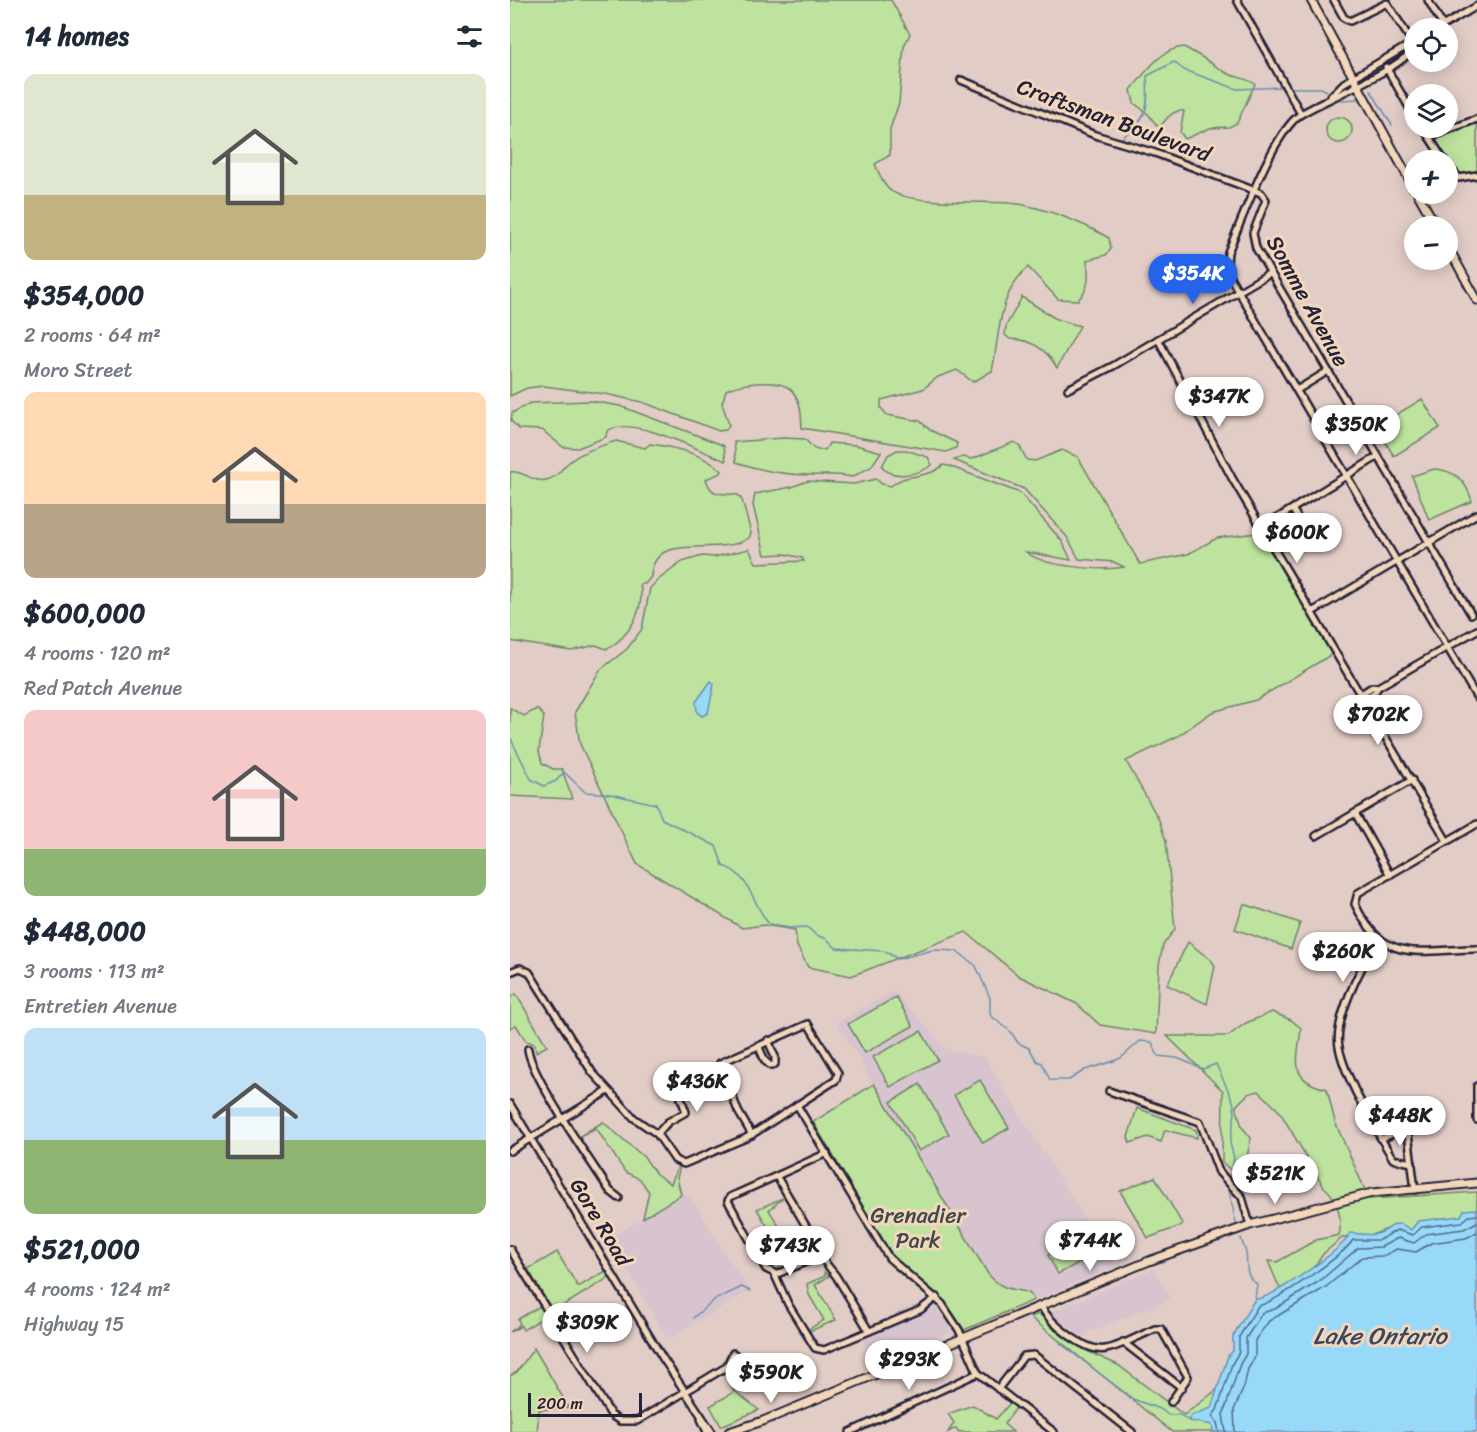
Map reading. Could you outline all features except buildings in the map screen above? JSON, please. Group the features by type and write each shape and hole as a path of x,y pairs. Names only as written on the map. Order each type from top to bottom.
{"main road":[{"path":"1311,0 1404,170"},
{"path":"1458,265 1477,300"},
{"path":"729,1432 738,1431 1167,1254 1250,1225 1372,1193 1477,1183"}],"street":[{"path":"1237,0 1300,114"},
{"path":"1334,0 1344,18 1350,21 1387,3 1404,30"},
{"path":"1428,0 1437,18"},
{"path":"1456,18 1477,6"},
{"path":"1329,98 1353,78 1404,48"},
{"path":"1404,60 1300,114 1282,134 1227,257 1228,272 1477,698"},
{"path":"1382,61 1404,99"},
{"name":"Craftsman Boulevard","path":"962,80 1095,135 1155,153 1256,190"},
{"path":"1458,126 1477,119"},
{"path":"1458,176 1460,178 1477,175"},
{"name":"Somme Avenue","path":"1256,190 1266,200 1254,226 1253,243 1471,614"},
{"path":"1068,389 1270,273"},
{"path":"1158,339 1261,528 1448,841"},
{"path":"1297,390 1328,371"},
{"path":"1261,528 1377,457"},
{"path":"1293,510 1309,539"},
{"path":"1312,612 1477,514"},
{"path":"1362,696 1376,692 1378,687 1477,630"},
{"path":"1316,836 1412,780"},
{"path":"1355,813 1390,875"},
{"path":"1477,824 1355,898 1358,910 1376,935 1385,943 1410,952 1436,953 1477,949"},
{"path":"1376,935 1376,945 1343,1013 1338,1035 1345,1070 1393,1159 1412,1163"},
{"path":"1376,945 1385,943"},
{"path":"510,972 520,968 529,972 586,1065 634,1118 657,1134 675,1160 684,1164 752,1135 836,1080 838,1073 808,1024 720,1063 738,1111 752,1135"},
{"path":"758,1045 768,1064 775,1064 775,1057 768,1040"},
{"path":"528,1049 530,1062 564,1119 610,1191 619,1197"},
{"path":"657,1134 668,1122 686,1112 678,1090 672,1086"},
{"path":"1477,1086 1477,1120"},
{"path":"510,1151 608,1091"},
{"path":"1109,1091 1200,1122 1207,1134 1220,1172 1242,1197 1250,1225"},
{"name":"Gore Road","path":"510,1104 684,1393 712,1432"},
{"path":"797,1105 890,1258 902,1272 937,1298 951,1316 978,1372 1054,1432"},
{"path":"1382,1139 1400,1130 1408,1133 1415,1190"},
{"path":"827,1153 730,1197 728,1201 766,1269 775,1275 788,1304 817,1350 920,1310 937,1298"},
{"path":"777,1177 816,1243 820,1256 836,1276 869,1331"},
{"path":"510,1249 611,1415 620,1421 637,1421 684,1393 726,1367 733,1353 764,1377"},
{"path":"775,1275 820,1256"},
{"path":"1041,1306 1050,1320 1081,1343 1107,1349 1155,1329 1163,1331 1188,1377 1171,1402"},
{"path":"1123,1342 1182,1388"},
{"path":"998,1389 1024,1356 1034,1355 1132,1432"},
{"path":"850,1432 978,1372"},
{"name":"Gore Road","path":"701,1419 707,1432"}],"shaded area":[{"path":"894,991 946,1049 984,1057 1115,1267 1034,1300 1024,1292 1013,1292 996,1283 988,1274 837,1023"},
{"path":"681,1195 690,1197 749,1291 668,1339 608,1239"},
{"path":"1154,1269 1170,1299 1081,1336 1050,1313"},
{"path":"937,1303 954,1331 875,1365 861,1337"}],"green space":[{"path":"510,0 891,0 910,34 904,46 899,103 890,129 890,155 875,164 888,189 915,198 949,202 1010,203 1049,211 1109,238 1111,249 1106,255 1087,260 1088,282 1078,300 1058,299 1028,267 1010,290 1005,303 992,371 973,382 957,370 938,377 923,389 881,400 881,408 887,415 920,421 930,430 957,443 956,448 946,452 802,428 796,396 788,387 780,384 741,385 726,390 722,403 729,425 726,430 719,431 642,402 605,394 544,386 527,388 510,396"},
{"path":"1184,47 1229,74 1255,84 1237,123 1229,127 1210,128 1185,139 1180,132 1184,111 1173,113 1159,128 1148,114 1134,103 1131,90 1148,69 1168,52"},
{"path":"1339,117 1348,121 1352,130 1348,139 1339,143 1330,139 1326,130 1330,121"},
{"path":"1477,122 1477,171 1458,174 1458,150 1442,150 1436,140 1458,138 1458,130"},
{"path":"1022,297 1056,319 1080,326 1057,368 1048,355 1037,346 1010,339 1005,335 1006,326"},
{"path":"1422,399 1440,428 1394,456 1376,427"},
{"path":"591,401 620,406 720,444 724,446 726,461 665,436 632,427 618,427 607,431 606,437 578,448 563,447 542,430 519,429 511,421 512,413 530,403"},
{"path":"783,438 805,439 814,449 819,450 826,449 829,443 856,445 881,452 871,467 852,477 782,473 736,462 734,442"},
{"path":"616,441 645,448 650,444 679,449 715,465 722,471 706,479 708,485 715,492 738,495 742,500 751,533 749,538 736,544 689,547 663,553 655,562 651,577 645,584 640,584 640,604 634,622 622,638 606,649 596,645 571,651 510,641 510,472 537,480 550,479 578,456"},
{"path":"1014,442 1019,445 1027,460 1035,461 1062,450 1078,457 1140,564 1188,554 1217,538 1265,532 1334,653 1256,700 1212,712 1178,736 1126,761 1159,820 1166,841 1175,929 1163,945 1159,965 1156,1034 1100,1025 1077,1004 1019,976 966,932 851,976 808,967 797,946 795,930 764,925 742,928 637,864 580,744 575,712 600,670 627,649 642,629 650,588 658,580 682,562 702,556 714,557 749,549 756,563 804,561 802,558 785,554 765,555 753,505 755,494 792,487 807,481 854,484 876,479 882,484 891,486 903,479 931,473 943,465 949,466 1020,493 1062,541 1071,560 1026,552 1034,557 1074,567 1124,567 1114,562 1079,559 1067,537 1024,489 954,460 963,457 972,459"},
{"path":"897,450 906,450 928,457 932,465 920,471 899,475 886,471 882,466 888,455"},
{"path":"1434,469 1454,474 1459,478 1472,501 1429,520 1412,476"},
{"path":"510,708 524,716 537,709 544,716 539,751 542,763 553,769 562,769 572,799 510,796"},
{"path":"1244,904 1300,923 1291,949 1235,929"},
{"path":"1188,942 1215,966 1207,1004 1167,985"},
{"path":"516,994 547,1046 536,1052 535,1044 526,1041 516,1025 510,1028 510,998"},
{"path":"896,997 913,1026 865,1053 848,1024"},
{"path":"1272,1012 1291,1020 1301,1028 1297,1059 1300,1074 1314,1085 1327,1089 1335,1122 1369,1199 1477,1192 1477,1214 1406,1231 1390,1228 1366,1237 1342,1238 1324,1253 1305,1279 1280,1289 1268,1261 1277,1262 1316,1240 1339,1235 1340,1222 1336,1202 1324,1187 1280,1112 1259,1091 1248,1094 1236,1106 1242,1127 1251,1138 1243,1175 1237,1176 1222,1162 1223,1091 1167,1036 1228,1036 1246,1023"},
{"path":"921,1031 938,1060 890,1087 873,1057"},
{"path":"980,1080 1009,1128 983,1143 954,1095"},
{"name":"Grenadier Park","path":"874,1084 988,1274 1007,1288 1029,1293 1034,1300 964,1330 939,1295 905,1269 892,1255 813,1122"},
{"path":"920,1084 949,1134 919,1151 891,1102"},
{"path":"1137,1108 1196,1130 1197,1138 1165,1130 1161,1142 1148,1137 1130,1143 1128,1137"},
{"path":"603,1122 645,1158 656,1174 671,1184 680,1166 677,1178 681,1195 643,1218 649,1192 640,1179 625,1172 596,1128 580,1136"},
{"path":"1155,1177 1183,1225 1148,1238 1120,1191"},
{"path":"783,1198 769,1210 790,1244 765,1255 764,1253 778,1244 757,1209"},
{"path":"1078,1239 1088,1258 1058,1274 1048,1255"},
{"path":"557,1252 578,1287 606,1271 610,1277 553,1312 528,1269"},
{"path":"824,1272 829,1276 815,1285 836,1320 810,1331 809,1329 824,1320 809,1295 807,1284 825,1276"},
{"path":"540,1306 546,1316 523,1330 521,1326 510,1332 520,1324 518,1319"},
{"path":"1039,1314 1087,1351 1118,1365 1184,1415 1219,1388 1211,1408 1219,1432 1172,1432 1030,1317"},
{"path":"534,1348 569,1408 539,1410 537,1432 510,1432 510,1376 517,1372"},
{"path":"726,1374 736,1392 759,1410 721,1426 710,1406 734,1392"},
{"path":"1011,1402 1017,1407 1004,1424 1013,1432 959,1432 956,1428 948,1432 954,1423 948,1414 973,1405 996,1419"}],"water":[{"path":"711,681 714,684 708,713 702,716 697,712 696,702"},
{"name":"Lake Ontario","path":"1477,1209 1477,1432 1213,1432 1212,1425 1189,1421 1190,1416 1211,1408 1228,1356 1233,1351 1233,1336 1255,1299 1274,1292 1313,1267 1345,1242 1350,1233 1376,1234 1396,1224 1411,1230 1418,1221 1461,1216 1464,1210"}],"waterway":[{"path":"1119,140 1141,120 1146,106 1147,76 1174,62 1184,70 1237,89 1282,87"},
{"path":"1289,88 1321,88 1327,91"},
{"path":"1371,91 1392,125"},
{"path":"1341,100 1358,99"},
{"path":"510,737 531,779 544,786 556,781 564,772 585,792 610,794 656,804 662,819 716,846 723,866 732,870 745,883 769,924 789,928 807,927 816,935 827,939 836,948 884,951 898,959 933,950 957,951 976,966 990,998 990,1015 1011,1032 1018,1043 1029,1048 1037,1061 1042,1063 1050,1080 1069,1080 1085,1070 1121,1058 1140,1041 1152,1042 1158,1056 1177,1058 1203,1069 1216,1064 1233,1101 1235,1113 1230,1143 1234,1158 1231,1177"},
{"path":"1229,1190 1236,1223"},
{"path":"1241,1238 1246,1253 1248,1274 1257,1284 1255,1299"},
{"path":"693,1318 714,1300 742,1287 750,1291"},
{"path":"1060,1343 1133,1399 1162,1410 1168,1415 1180,1415 1189,1421"}]}
